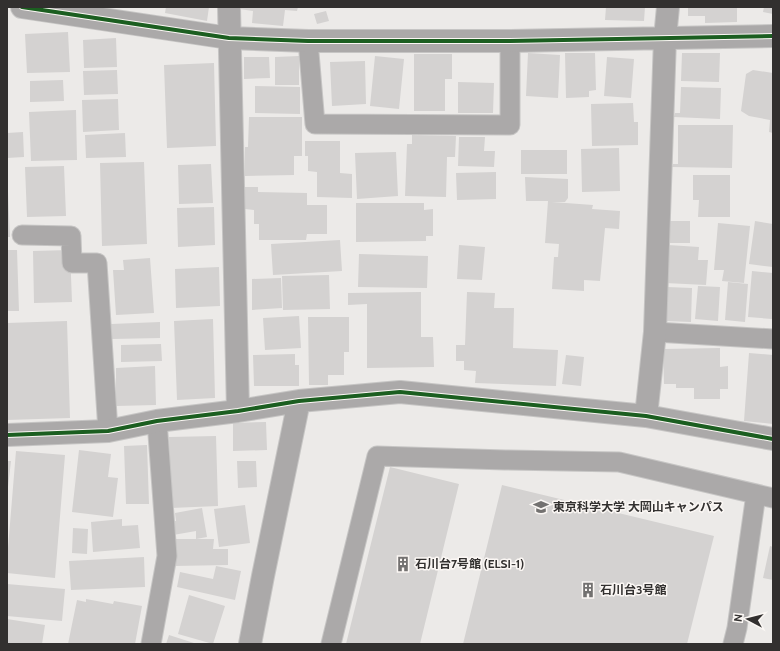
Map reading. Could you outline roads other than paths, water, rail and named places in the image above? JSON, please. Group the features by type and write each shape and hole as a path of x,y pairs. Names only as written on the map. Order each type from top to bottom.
{"street":[{"path":"22,7 230,38 308,41 510,41 773,36"},
{"path":"229,7 238,411"},
{"path":"646,416 655,332 665,38 668,7"},
{"path":"7,435 108,431 157,421 238,411 299,401 400,392 646,416 773,439"},
{"path":"250,644 299,401"}],"lane":[{"path":"308,41 315,124 510,125 510,41"},
{"path":"22,235 71,236 72,263 97,263 108,431"},
{"path":"655,332 773,339"},
{"path":"151,644 167,556 157,421"},
{"path":"331,644 377,456 619,462 765,496 734,644"}],"place":[{"name":"東京科学大学 大岡山キャンパス","path":"541,507"},
{"name":"石川台7号館 (ELSI-1)","path":"403,564"},
{"name":"石川台3号館","path":"588,590"}]}
